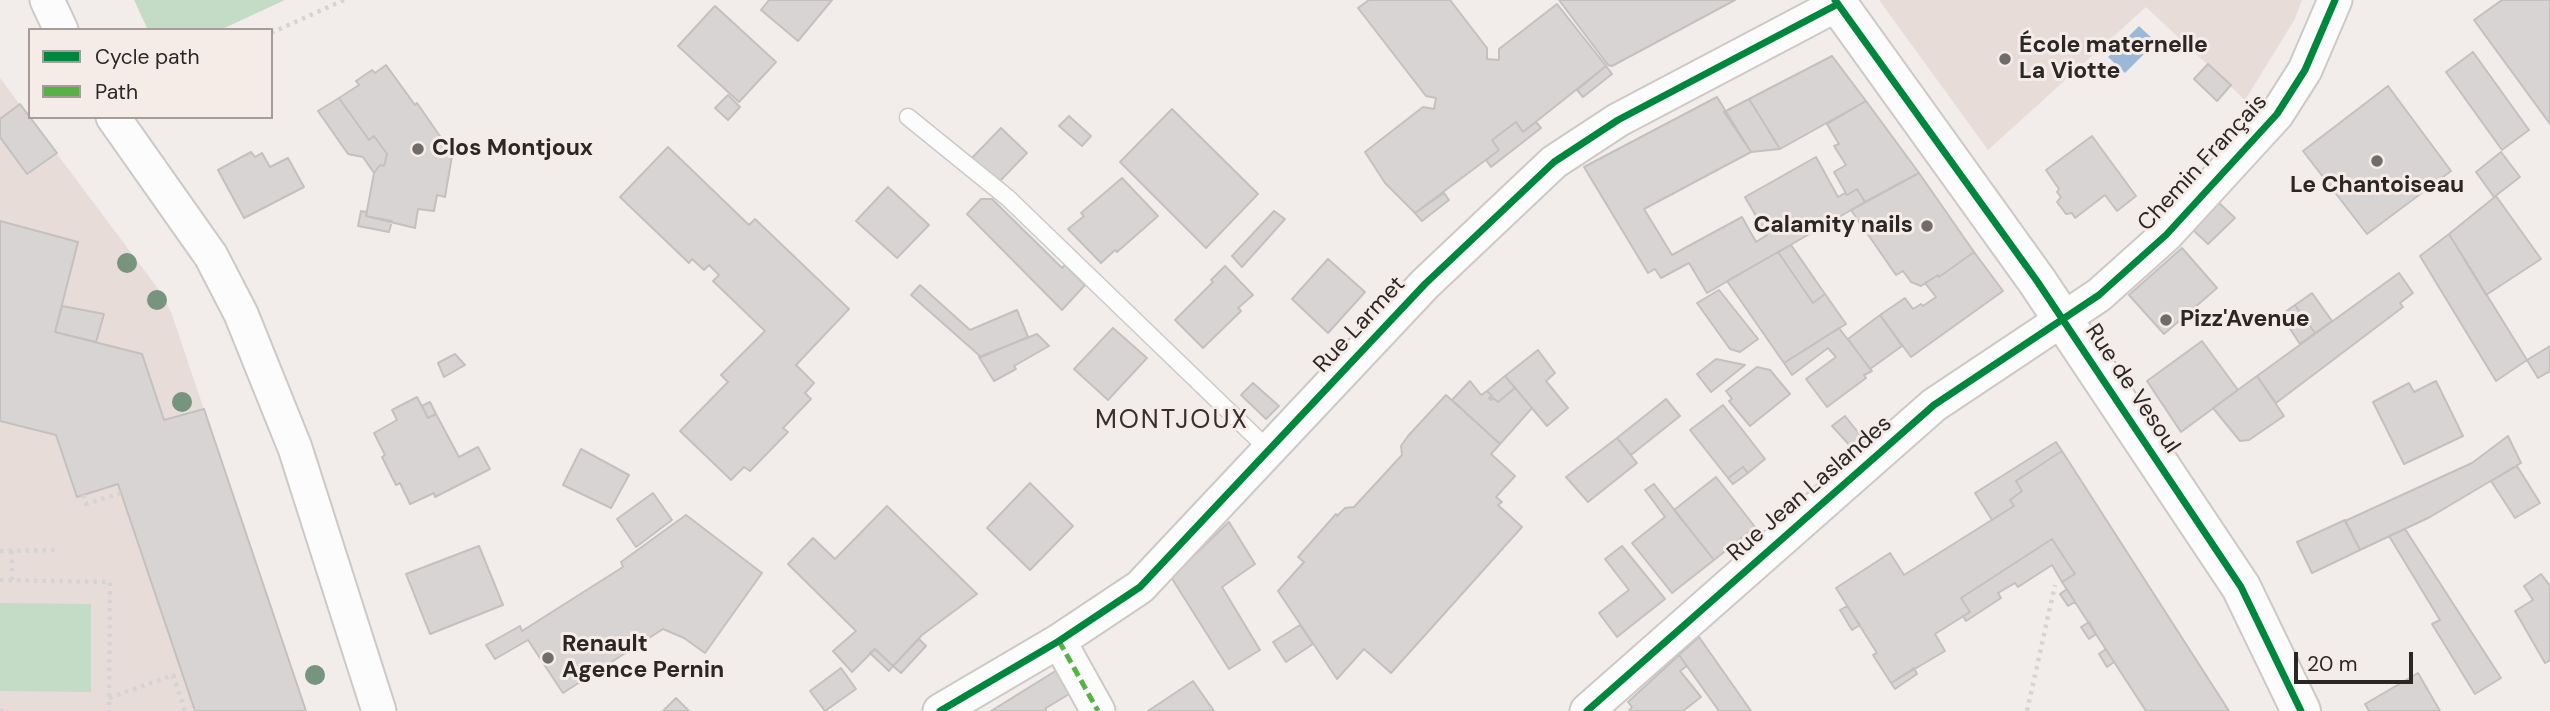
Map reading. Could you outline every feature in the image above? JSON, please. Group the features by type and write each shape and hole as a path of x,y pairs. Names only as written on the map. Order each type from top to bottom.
{"main road":[{"name":"Rue de Vesoul","path":"1836,2 2037,281 2241,587 2301,711"}],"street":[{"path":"47,0 60,28"},
{"name":"Chemin Français","path":"2062,321 2099,295 2166,235 2277,114 2305,70 2335,0"},
{"name":"Rue Larmet","path":"940,711 1059,642 1140,587 1425,284 1554,162 1618,120 1836,2"},
{"path":"114,119 211,256 241,314 295,447 379,711"},
{"name":"Rue Jean Laslandes","path":"1595,708 1934,405 2062,321"},
{"path":"1059,642 1098,711"}],"lane":[{"path":"908,117 1008,198 1269,450"}],"path":[{"path":"273,32 344,0"},
{"path":"83,495 86,504 121,492"},
{"path":"0,551 57,550"},
{"path":"12,551 12,581"},
{"path":"0,580 110,582 109,711"},
{"path":"2027,711 2055,585"},
{"path":"109,698 173,675 186,711"},
{"path":"0,711 6,711"}],"shaded area":[{"name":"École maternelle La Viotte","path":"1879,0 2302,0 2295,19 2245,100 2146,7 1988,150"},
{"path":"0,78 28,119 31,119 162,294 171,312 306,711 0,711"}],"green space":[{"path":"134,0 285,0 224,28 147,28"},
{"path":"0,603 91,604 91,692 0,691"}],"water":[{"path":"2139,26 2156,42 2125,73 2108,57"}],"building":[{"path":"769,0 832,0 798,41 761,10"},
{"path":"1369,0 1450,0 1487,48 1487,59 1499,60 1499,49 1557,4 1606,66 1523,132 1516,122 1492,140 1499,150 1415,213 1385,183 1365,152 1423,107 1434,109 1436,98 1426,96 1358,8"},
{"path":"1559,0 1735,0 1612,66 1608,65"},
{"path":"2502,0 2550,0 2550,124 2474,20"},
{"path":"715,6 776,62 739,102 678,46"},
{"path":"2473,52 2529,130 2502,150 2446,72"},
{"path":"1832,56 1866,101 1780,149 1749,99"},
{"path":"2208,64 2231,85 2217,101 2194,79"},
{"name":"Clos Montjoux","path":"386,65 444,142 454,144 445,197 437,195 434,211 418,209 415,228 366,216 374,173 380,165 384,166 387,154 374,136 369,140 339,98 359,85 356,81 372,70 375,73"},
{"path":"1606,66 1612,74 1583,97 1577,90"},
{"name":"Le Chantoiseau","path":"2388,86 2451,171 2367,234 2303,151"},
{"path":"728,95 740,107 728,120 715,108"},
{"path":"1717,97 1751,152 1644,209 1672,255 1742,217 1756,242 1767,235 1745,197 1816,157 1838,197 1857,189 1865,202 1707,293 1689,263 1661,278 1655,269 1648,273 1584,167"},
{"path":"339,98 369,140 374,136 387,154 384,166 380,165 374,173 363,157 348,154 318,111"},
{"path":"1749,99 1780,149 1751,152 1724,112"},
{"path":"1866,101 1919,173 1865,202 1857,189 1847,195 1834,172 1846,165 1834,146 1839,144 1827,124"},
{"path":"20,104 28,119 31,119 57,153 27,174 0,137 0,119"},
{"path":"1172,109 1258,194 1206,248 1120,162"},
{"path":"1069,116 1091,136 1082,146 1059,126"},
{"path":"1516,122 1523,132 1536,122 1541,128 1491,167 1486,160 1499,150 1492,140"},
{"path":"1001,128 1027,153 998,183 971,159"},
{"path":"2092,136 2136,196 2117,211 2105,195 2075,218 2072,213 2066,214 2057,202 2061,197 2057,192 2059,189 2046,170"},
{"path":"668,147 749,225 755,219 849,309 796,365 814,383 805,393 811,399 783,428 788,432 750,471 744,467 731,480 680,431 728,382 721,375 765,331 713,281 719,275 709,265 704,270 692,259 689,263 620,197"},
{"path":"251,152 255,157 262,153 270,167 288,158 304,187 244,218 218,170"},
{"path":"2501,152 2520,177 2494,197 2476,172"},
{"path":"1919,173 1974,252 1939,277 1938,275 1921,286 1911,282 1903,271 1896,275 1851,210"},
{"path":"1122,178 1158,216 1101,263 1068,229 1084,216 1081,213"},
{"path":"888,187 929,225 897,258 856,221"},
{"path":"1444,193 1449,200 1422,221 1415,213"},
{"path":"2496,196 2541,259 2486,295 2449,234"},
{"path":"981,199 992,199 1062,268 1065,265 1085,285 1062,310 967,214"},
{"path":"2217,201 2235,218 2208,244 2191,228"},
{"path":"361,211 367,212 366,216 392,221 389,232 358,226"},
{"path":"1274,211 1285,219 1242,267 1232,256"},
{"path":"0,221 78,242 55,332 142,354 164,420 204,409 306,711 195,711 118,484 77,497 56,435 0,421"},
{"path":"2449,234 2527,360 2496,381 2420,256"},
{"path":"1791,245 1825,294 1813,303 1778,252"},
{"path":"2182,248 2217,288 2164,334 2129,295"},
{"path":"1778,252 1813,303 1825,294 1846,324 1784,363 1727,281"},
{"path":"1974,252 2003,291 1911,357 1880,315 1905,298 1913,309 1921,304 1923,306 1936,297 1925,283 1938,275 1939,277"},
{"path":"1328,259 1365,292 1328,333 1292,299"},
{"path":"1225,266 1253,295 1238,308 1241,311 1203,348 1175,320"},
{"path":"2399,273 2413,293 2400,303 2403,307 2276,403 2257,376"},
{"path":"920,285 970,330 1017,310 1028,337 981,357 911,295"},
{"path":"1719,290 1758,339 1740,352 1730,349 1697,303"},
{"path":"2312,293 2332,321 2315,333 2295,305"},
{"path":"2295,305 2315,333 2300,344 2281,315"},
{"path":"62,306 104,314 96,342 55,332"},
{"path":"1880,315 1902,346 1870,369 1848,339"},
{"path":"1113,328 1147,358 1108,400 1074,369"},
{"path":"1839,328 1872,371 1827,407 1806,379 1836,357 1828,348 1792,375 1784,363"},
{"path":"1037,334 1049,346 994,381 979,357"},
{"path":"2202,341 2238,390 2181,432 2147,381"},
{"path":"2550,346 2550,371 2538,378 2527,360"},
{"path":"1538,350 1555,373 1546,381 1568,408 1547,426 1505,376"},
{"path":"455,354 465,365 444,377 438,363"},
{"path":"1716,359 1745,365 1711,392 1697,374"},
{"path":"1757,367 1770,370 1790,394 1750,426 1729,401 1732,399 1726,391"},
{"path":"1505,376 1515,388 1498,402 1493,398 1491,400 1489,398 1492,396 1487,391"},
{"path":"2257,376 2284,416 2249,440 2240,441 2213,408"},
{"path":"1470,381 1481,395 1487,391 1492,396 1489,398 1491,400 1493,398 1498,402 1515,388 1532,408 1500,444 1452,400"},
{"path":"2436,381 2463,436 2404,464 2373,402 2409,383 2414,392"},
{"path":"1253,383 1279,406 1266,419 1241,395"},
{"path":"1446,395 1500,444 1491,454 1515,476 1496,497 1502,502 1498,505 1522,527 1391,673 1364,649 1337,679 1278,591 1304,562 1298,557 1336,514 1337,516 1345,508 1354,507 1402,455 1401,446 1408,436"},
{"path":"417,397 428,418 436,414 459,457 478,447 490,469 435,497 434,493 410,504 400,483 396,485 374,433 397,420 392,410"},
{"path":"1666,399 1680,416 1631,455 1617,438"},
{"path":"430,402 436,414 428,418 422,406"},
{"path":"1723,405 1765,459 1748,473 1743,467 1728,478 1690,430"},
{"path":"1845,416 1864,440 1854,450 1832,426"},
{"path":"2508,436 2521,463 2430,517 2360,550 2345,521 2472,463"},
{"path":"1617,438 1637,463 1588,502 1566,477"},
{"path":"2056,442 2062,451 2016,481 2022,491 2010,500 2014,506 1992,520 1975,493"},
{"path":"581,449 629,475 611,508 563,485"},
{"path":"2062,451 2229,711 2146,711 2062,582 2075,574 2052,539 1961,598 1970,612 1935,634 1945,651 1891,683 1873,655 1877,653 1836,588 1890,553 1904,575 2014,506 2010,500 2022,491 2016,481"},
{"path":"2517,466 2540,503 2515,518 2491,481"},
{"path":"1743,467 1748,473 1733,484 1728,478"},
{"path":"1716,477 1755,527 1714,560 1674,510"},
{"path":"1030,483 1073,526 1030,570 987,528"},
{"path":"1654,484 1714,560 1672,593 1632,543 1665,517 1645,490"},
{"path":"653,493 672,520 636,547 617,519"},
{"path":"887,506 977,594 922,635 893,666 875,649 852,672 833,651 856,631 788,564 813,538 835,559"},
{"path":"686,515 762,573 705,653 684,638 663,629 563,693 528,640 495,659 486,645 520,626 522,631 623,567 621,562"},
{"path":"2345,520 2360,550 2312,573 2297,542"},
{"path":"1229,522 1255,564 1222,587 1260,650 1229,669 1171,577"},
{"path":"2405,529 2501,678 2475,694 2432,624 2440,620 2389,536"},
{"path":"2052,539 2075,574 2062,582 2052,565 2018,587 2015,583 1998,593 2001,598 1966,621 1963,616 1970,612 1961,598"},
{"path":"479,546 503,605 430,634 406,574"},
{"path":"1622,546 1665,599 1617,637 1599,613 1629,590 1605,559"},
{"path":"2541,574 2550,586 2550,660 2545,663 2515,611 2533,600 2524,586"},
{"path":"2067,589 2075,602 2068,606 2060,594"},
{"path":"1847,606 1860,625 1852,630 1840,610"},
{"path":"2089,622 2096,634 2089,639 2081,627"},
{"path":"1300,625 1313,644 1286,662 1273,642"},
{"path":"1699,637 1751,711 1719,711 1679,655"},
{"path":"919,639 926,646 901,673 893,666"},
{"path":"875,649 893,666 889,671 870,653"},
{"path":"2106,649 2114,662 2107,667 2099,654"},
{"path":"1679,655 1687,666 1680,671 1701,697 1683,711 1629,711 1632,707 1628,702"},
{"path":"841,668 856,689 825,711 810,691"},
{"path":"1914,668 1917,674 1895,689 1891,683"},
{"path":"1057,670 1071,693 1046,708 1046,711 991,711"},
{"path":"2418,673 2440,711 2369,711 2365,704"},
{"path":"1193,681 1214,711 1148,711"},
{"path":"676,698 689,711 663,711"}],"marked path":[{"path":"1059,641 1098,711"}],"cycle path":[{"path":"1835,0 2037,281 2241,587 2301,711"},
{"path":"1587,711 1934,405 2099,295 2166,235 2277,114 2305,70 2335,0"},
{"path":"940,711 1059,641 1140,587 1425,284 1554,162 1618,120 1838,4"}],"place":[{"name":"École maternelle La Viotte","path":"2005,59"},
{"name":"Clos Montjoux","path":"418,149"},
{"name":"Le Chantoiseau","path":"2377,161"},
{"name":"Calamity nails","path":"1927,226"},
{"name":"Pizz'Avenue","path":"2166,320"},
{"name":"Renault Agence Pernin","path":"548,658"}],"district":[{"name":"MONTJOUX","path":"1172,421"}]}
